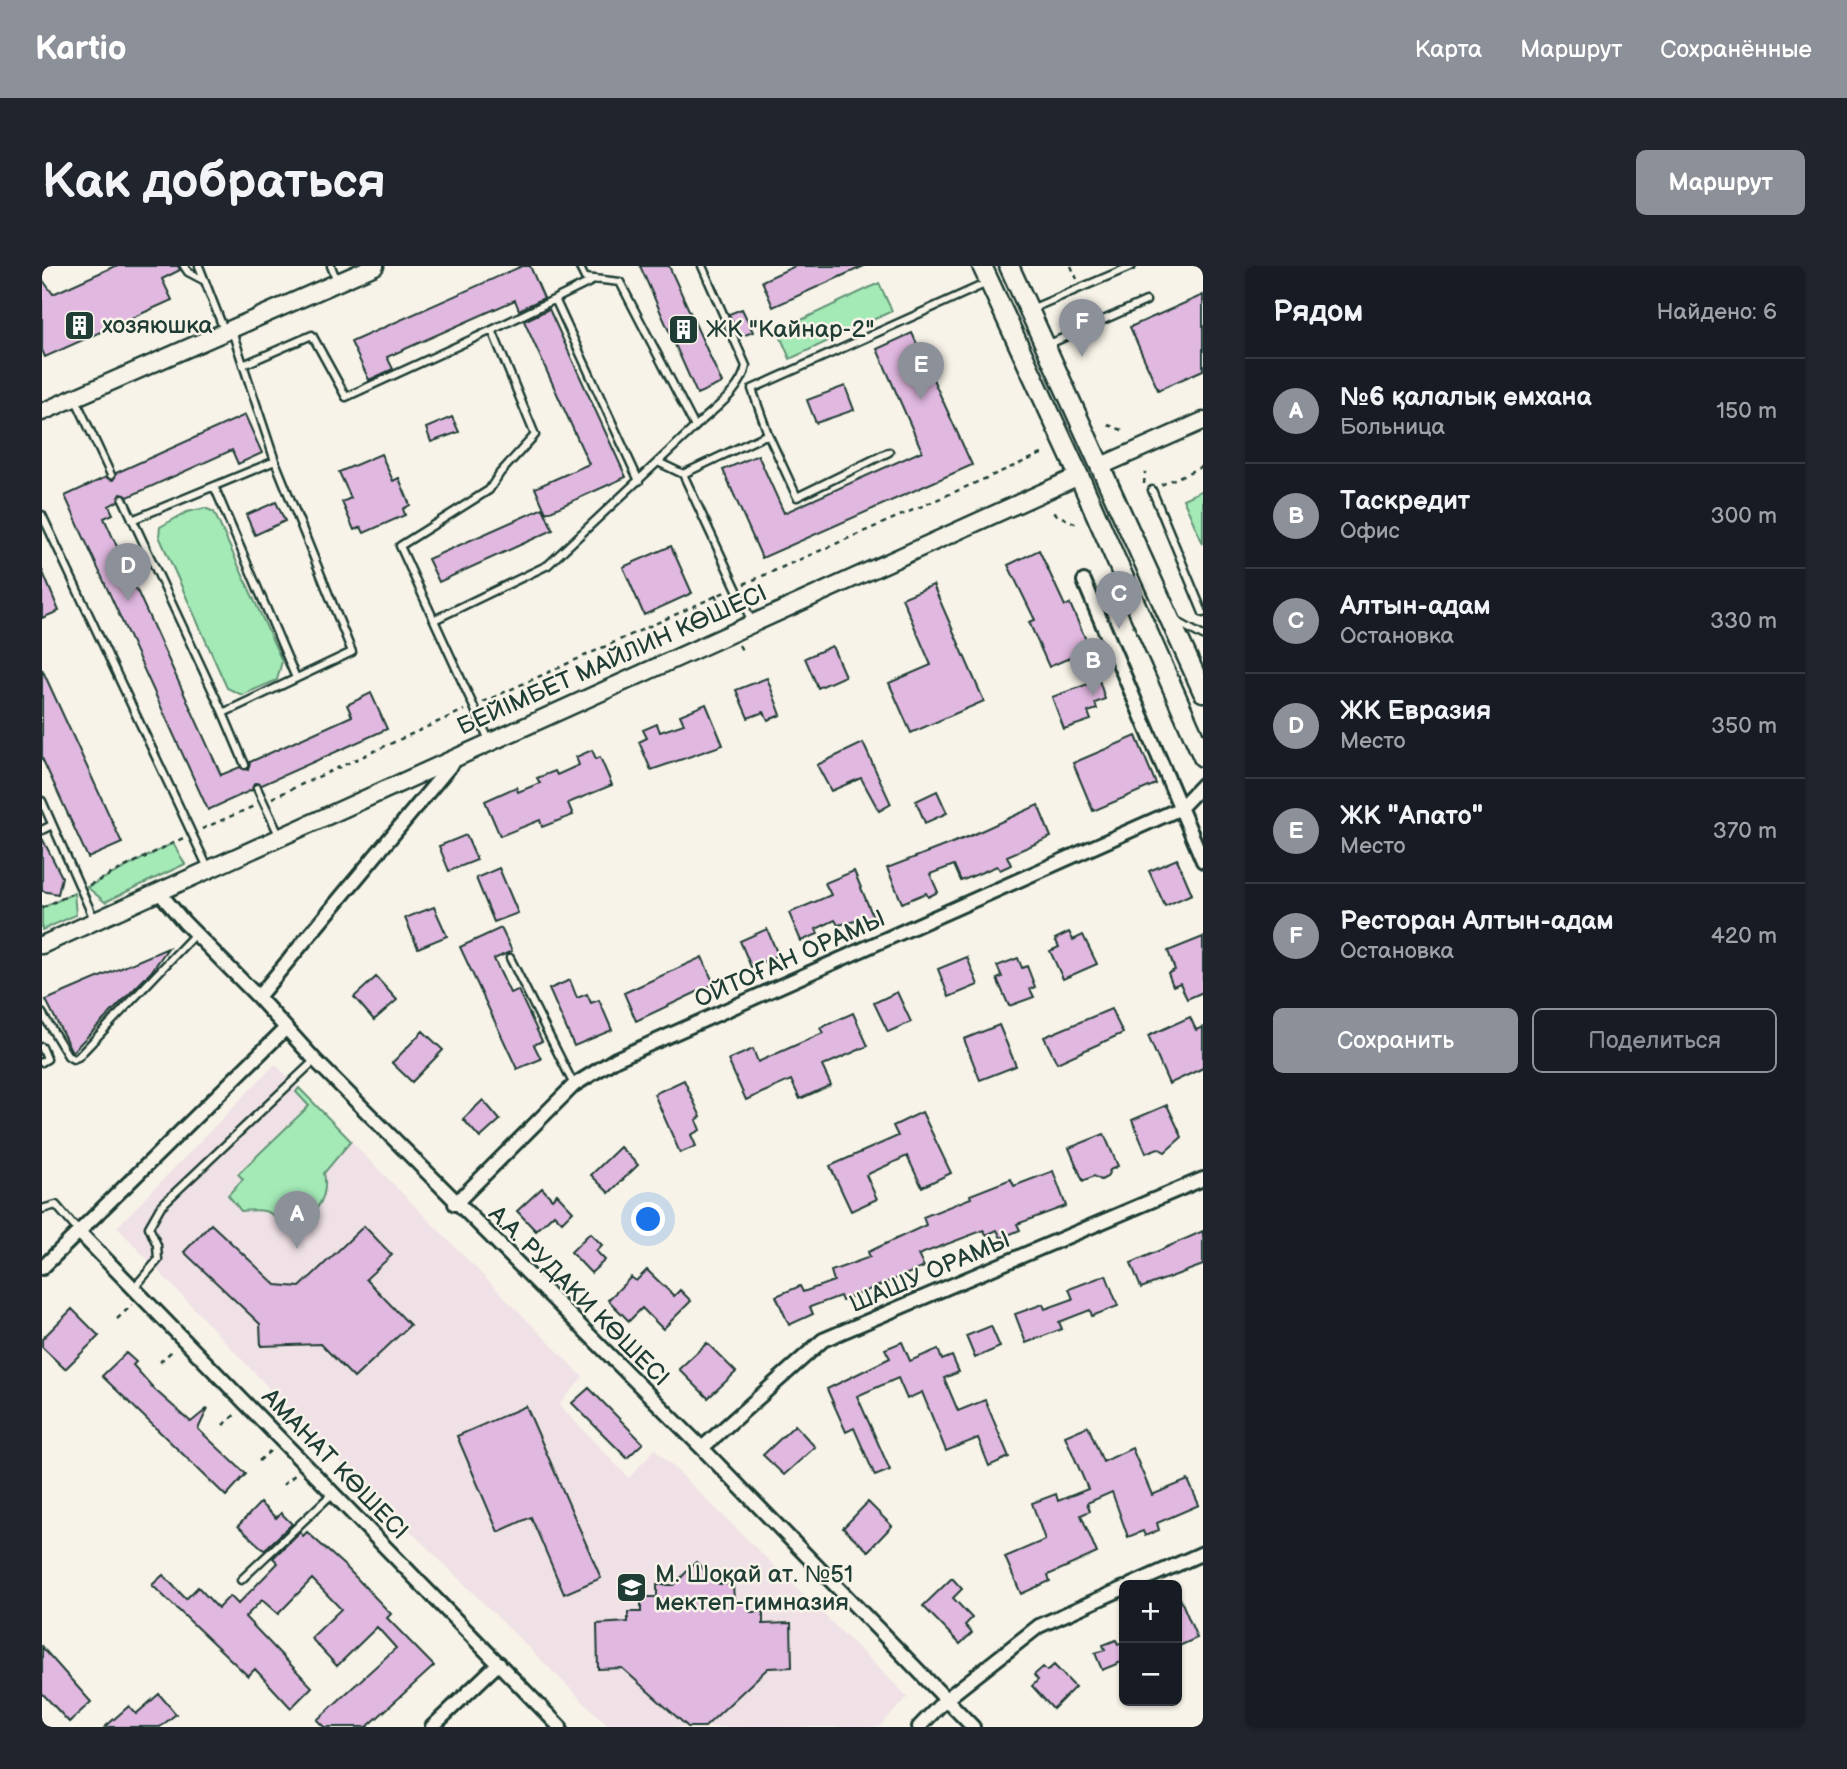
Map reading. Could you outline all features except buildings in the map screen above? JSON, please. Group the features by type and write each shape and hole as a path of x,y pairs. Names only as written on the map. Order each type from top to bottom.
{"main road":[{"path":"1009,266 1203,692"},
{"path":"986,274 1203,757"},
{"name":"БЕЙІМБЕТ МАЙЛИН КӨШЕСІ","path":"1079,476 1101,466"}],"street":[{"path":"42,412 375,266"},
{"name":"БЕЙІМБЕТ МАЙЛИН КӨШЕСІ","path":"1101,466 1203,421"},
{"name":"БЕЙІМБЕТ МАЙЛИН КӨШЕСІ","path":"42,945 1079,476"},
{"path":"1084,581 1203,861"},
{"path":"258,997 458,757"},
{"path":"1179,809 1203,784"},
{"name":"ОЙТОҒАН ОРАМЫ","path":"455,1204 574,1085 616,1059 1179,809"},
{"name":"А.А. РУДАКИ КӨШЕСІ","path":"159,892 285,1029 455,1204 702,1448 973,1727"},
{"path":"42,1268 285,1029"},
{"name":"ШАШУ ОРАМЫ","path":"702,1448 822,1340 1203,1179"},
{"name":"АМАНАТ КӨШЕСІ","path":"79,1232 560,1727"},
{"path":"1142,1580 1203,1553"},
{"path":"919,1727 945,1700 1039,1626 1119,1590"},
{"path":"432,1727 499,1663"}],"lane":[{"path":"184,266 196,278 205,281"},
{"path":"199,266 243,365 275,461 352,652 222,713"},
{"path":"331,266 337,283"},
{"path":"579,266 585,278 620,282 695,427"},
{"path":"434,620 548,565 660,463 737,387 743,379 746,366 702,266"},
{"path":"1029,310 1132,266"},
{"path":"888,452 797,497 768,434 752,389 986,274"},
{"path":"243,365 312,335 346,397 595,279"},
{"path":"555,299 639,481"},
{"path":"1046,346 1146,301"},
{"path":"490,742 400,546 489,490 500,472 535,435 492,330"},
{"path":"75,398 111,475"},
{"path":"683,474 768,434"},
{"path":"132,520 275,461"},
{"path":"660,463 683,474 753,623"},
{"path":"214,486 296,678"},
{"path":"1152,489 1203,613"},
{"path":"123,499 245,765"},
{"path":"42,515 209,869"},
{"path":"1169,617 1203,636"},
{"path":"257,788 280,837"},
{"path":"42,801 94,921"},
{"path":"42,830 52,825"},
{"path":"42,1013 68,1056 78,1057 195,934"},
{"path":"510,958 574,1085"},
{"path":"42,1047 47,1059 42,1062"},
{"path":"137,1292 158,1259 157,1245 149,1227 160,1206 315,1060"},
{"path":"42,1209 55,1205 79,1232"},
{"path":"242,1580 333,1493"}],"path":[{"path":"1108,425 1125,431"},
{"path":"42,908 192,834 473,706 736,587 1046,453"},
{"path":"1152,489 1203,466"},
{"path":"1053,513 1079,525"},
{"path":"117,1320 137,1292"},
{"path":"160,1362 183,1339"}],"shaded area":[{"name":"М. Шоқай ат. №51 мектеп-гимназия","path":"275,1064 583,1377 559,1405 629,1478 655,1449 908,1697 879,1727 609,1727 314,1436 117,1227"}],"green space":[{"path":"879,283 892,311 790,359 778,331"},
{"path":"1203,490 1203,544 1183,499"},
{"path":"205,508 214,512 282,661 277,680 242,695 227,688 159,536 160,527 187,512"},
{"path":"173,843 185,864 105,902 87,887"},
{"path":"74,893 76,915 42,930 42,908"},
{"path":"299,1088 351,1141 324,1173 324,1190 319,1206 307,1217 290,1221 262,1210 241,1211 228,1195 243,1179 238,1174 309,1106 296,1092"}],"place":[{"name":"хозяюшка","path":"79,325"},
{"name":"ЖК \"Кайнар-2\"","path":"683,329"},
{"name":"Ресторан Алтын-адам","path":"1082,357"},
{"name":"ЖК \"Апато\"","path":"921,400"},
{"name":"ЖК Евразия","path":"128,601"},
{"name":"Алтын-адам","path":"1119,629"},
{"name":"Таскредит","path":"1093,696"},
{"name":"№6 қалалық емхана","path":"297,1249"},
{"name":"М. Шоқай ат. №51 мектеп-гимназия","path":"632,1588"}]}
